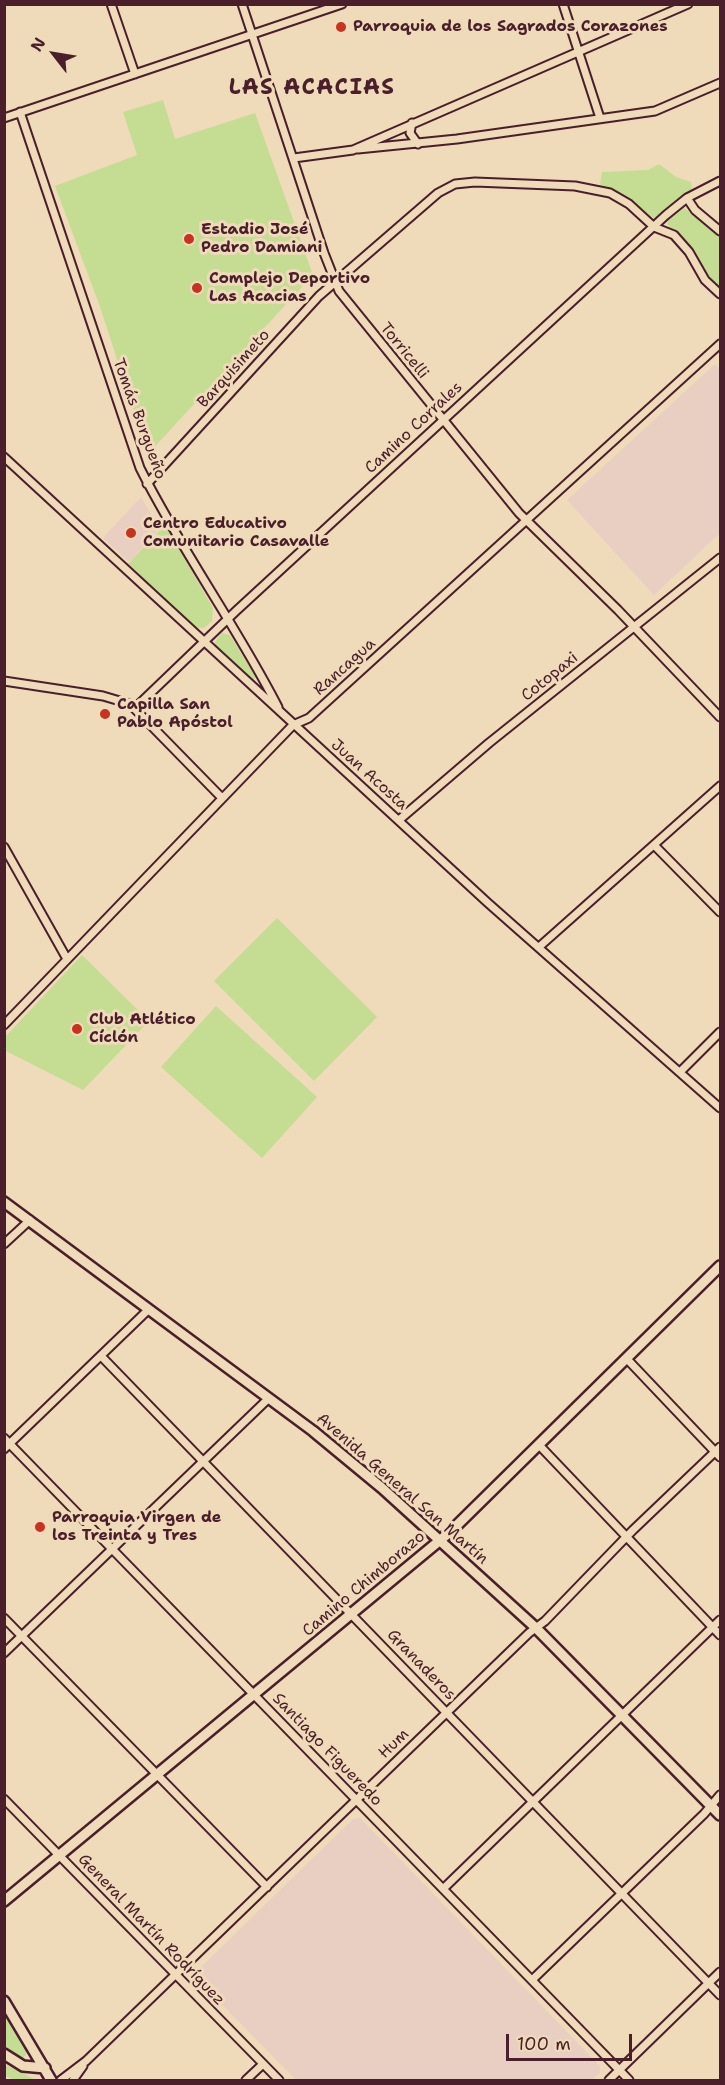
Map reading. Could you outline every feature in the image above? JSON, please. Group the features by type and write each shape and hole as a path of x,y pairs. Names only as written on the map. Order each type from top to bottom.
{"street":[{"path":"111,4 135,74"},
{"name":"Torricelli","path":"242,4 334,282 347,303 519,513 633,626 720,717"},
{"path":"4,117 342,4"},
{"path":"563,4 600,118"},
{"path":"353,150 688,4"},
{"path":"294,158 418,144 655,111 720,82"},
{"name":"Tomás Burgueño","path":"20,112 147,484 229,618 280,713"},
{"path":"411,123 411,133 418,144"},
{"name":"Camino Corrales","path":"135,708 229,618 654,227 687,198 720,181"},
{"name":"Barquisimeto","path":"147,484 334,282 438,193 455,184 475,182 598,189 620,198 654,227"},
{"path":"687,198 695,210 720,231"},
{"path":"654,227 665,229 674,235 689,252 705,280 720,294"},
{"name":"Rancagua","path":"4,1025 292,725 309,718 720,344"},
{"name":"Juan Acosta","path":"4,457 292,725 720,1108"},
{"name":"Cotopaxi","path":"399,820 633,626 720,558"},
{"path":"4,681 124,701 135,708 221,797"},
{"path":"539,947 720,786"},
{"path":"655,846 720,912"},
{"path":"4,847 67,959"},
{"path":"680,1072 720,1032"},
{"name":"Avenida General San Martín","path":"4,1202 269,1398 374,1480 536,1628 720,1815"},
{"path":"4,1244 30,1220"},
{"name":"Camino Chimborazo","path":"4,1901 441,1539 720,1269"},
{"path":"6,1444 148,1310"},
{"name":"Granaderos","path":"101,1356 720,1995"},
{"path":"627,1359 719,1452"},
{"path":"4,1653 269,1398"},
{"name":"Santiago Figueredo","path":"6,1444 112,1549 629,2080"},
{"path":"539,1445 720,1635"},
{"name":"Hum","path":"61,2080 86,2061 447,1711 536,1628 627,1537 719,1452"},
{"path":"4,1618 267,1887"},
{"path":"443,1889 720,1620"},
{"path":"532,1980 720,1795"},
{"name":"General Martín Rodríguez","path":"4,1799 279,2080"},
{"path":"609,2080 720,1972"},
{"path":"4,2001 51,2080"},
{"path":"4,2054 22,2066 45,2068"},
{"name":"Hum","path":"73,2080 86,2061"},
{"path":"246,2080 263,2064"}],"shaded area":[{"path":"715,364 720,370 720,533 654,595 567,500"},
{"name":"Centro Educativo Comunitario Casavalle","path":"141,497 160,529 129,562 103,538"},
{"path":"360,1818 600,2066 600,2073 592,2080 296,2080 198,1980 197,1971 353,1819"}],"green space":[{"name":"Complejo Deportivo Las Acacias","path":"163,100 175,139 255,113 313,275 148,454 99,304 55,186 137,155 123,112"},
{"path":"659,164 676,177 691,182 692,191 654,218 622,195 600,185 602,172 648,170"},
{"path":"684,208 720,236 720,288 705,272 694,250 667,224 669,219"},
{"path":"165,525 213,608 212,621 204,628 192,627 128,564"},
{"path":"222,633 230,635 255,676 254,680 252,681 216,648 215,642"},
{"path":"277,918 377,1017 314,1081 214,981"},
{"name":"Club Atlético Cíclón","path":"82,955 149,1021 83,1090 4,1050 5,1037"},
{"path":"216,1006 317,1097 262,1158 161,1067"},
{"path":"4,2015 26,2051 22,2059 5,2051"},
{"path":"4,2064 36,2080 15,2080 5,2076"}],"place":[{"name":"Parroquia de los Sagrados Corazones","path":"341,27"},
{"name":"Estadio José Pedro Damiani","path":"189,239"},
{"name":"Complejo Deportivo Las Acacias","path":"197,288"},
{"name":"Centro Educativo Comunitario Casavalle","path":"131,533"},
{"name":"Capilla San Pablo Apóstol","path":"105,714"},
{"name":"Club Atlético Cíclón","path":"77,1029"},
{"name":"Parroquia Virgen de los Treinta y Tres","path":"40,1527"}],"district":[{"name":"LAS ACACIAS","path":"312,88"}]}
